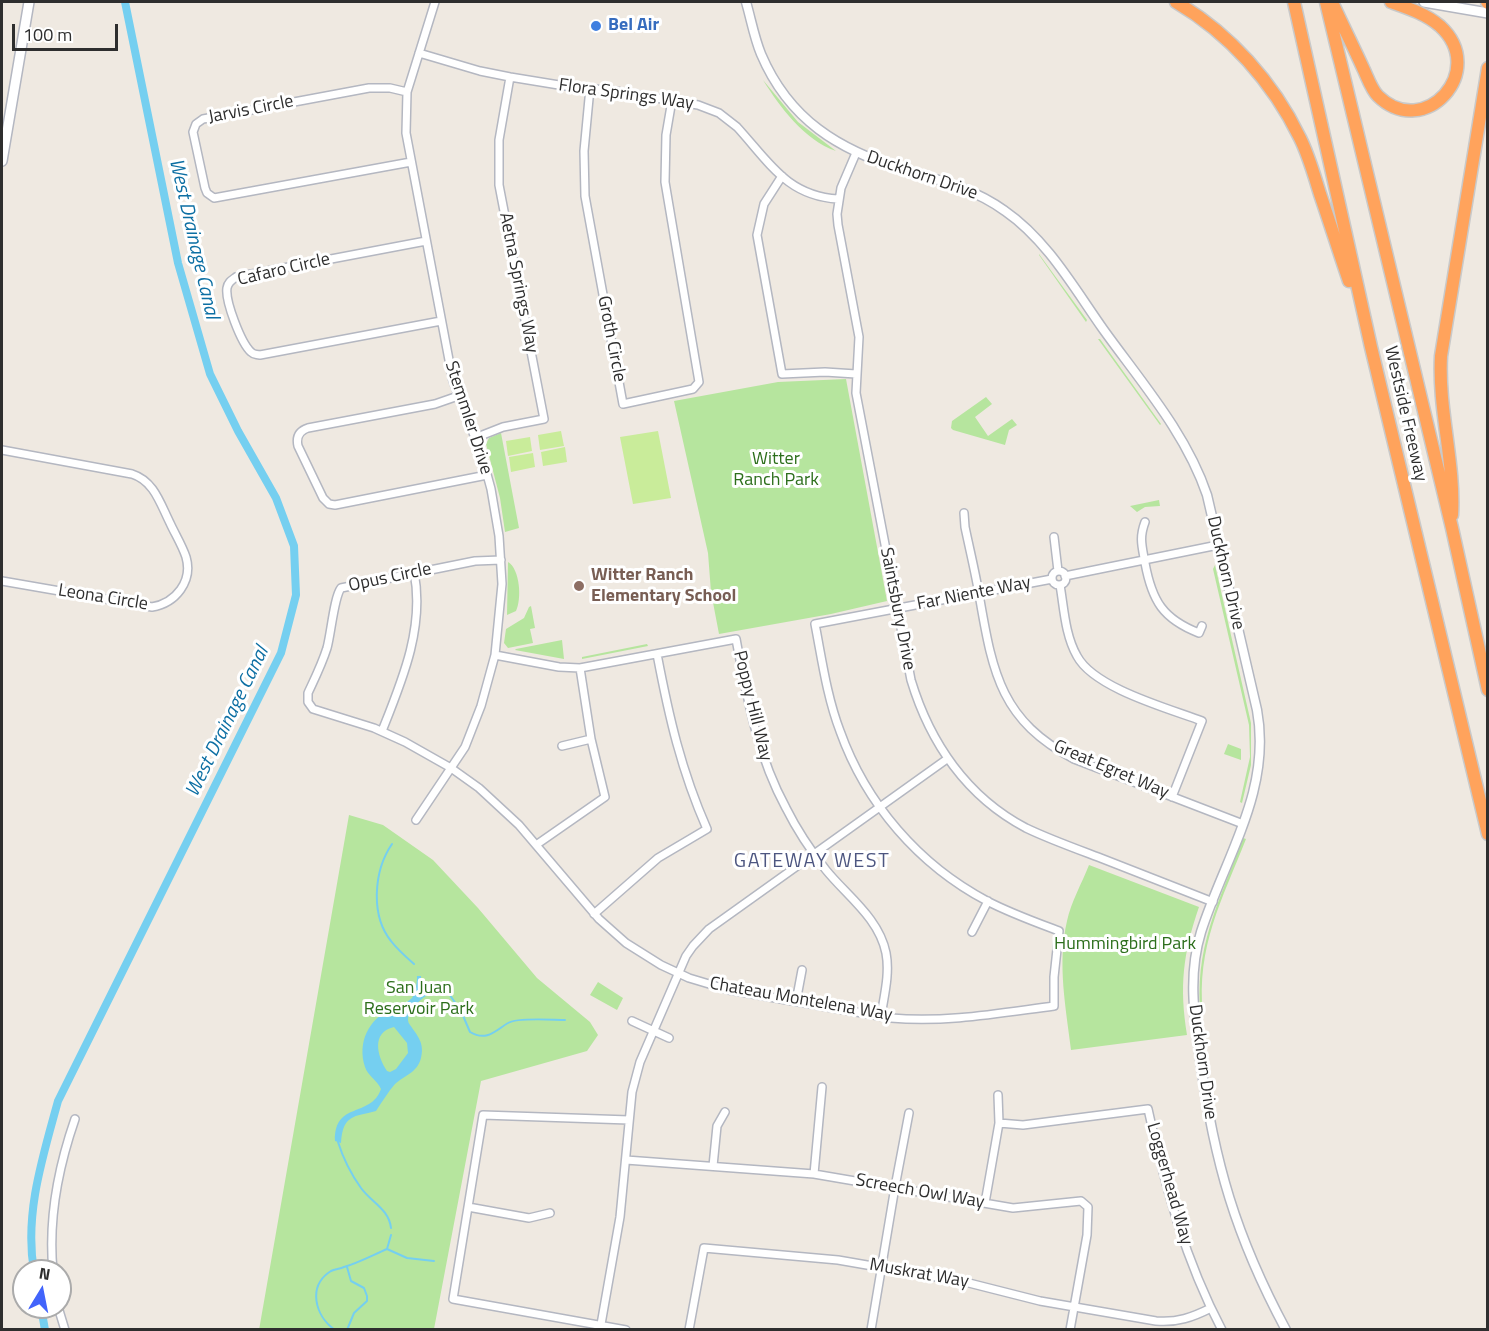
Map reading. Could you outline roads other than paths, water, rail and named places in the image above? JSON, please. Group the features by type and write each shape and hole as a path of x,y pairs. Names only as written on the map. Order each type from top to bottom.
{"highway":[{"path":"1176,2 1229,41 1267,84 1293,124 1307,154 1371,347"},
{"name":"Westside Freeway","path":"1294,2 1371,347 1488,834"},
{"name":"Westside Freeway","path":"1326,2 1452,528 1488,690"},
{"path":"1332,2 1376,94 1398,109 1413,110 1428,107 1443,98 1454,85 1459,58 1456,48 1440,26 1428,17 1391,2"},
{"path":"1452,528 1453,495 1441,390 1441,356 1488,68"}],"main road":[{"path":"2,161 29,2"},
{"path":"1424,2 1488,13"}],"street":[{"name":"Stemmler Drive","path":"416,820 471,733 495,655 501,605 501,560 497,516 475,438 458,396 441,321 405,119 407,92 435,2"},
{"name":"Duckhorn Drive","path":"746,2 761,54 779,87 813,125 856,153 975,193 1006,211 1038,240 1185,444 1200,475 1257,710 1261,742 1257,780 1196,952 1193,987 1206,1103 1223,1179 1239,1229 1259,1277 1286,1329"},
{"name":"Flora Springs Way","path":"418,53 510,77 672,100 709,108 728,118 794,187 812,196 838,199"},
{"name":"Aetna Springs Way","path":"475,438 503,427 544,419 499,178 499,140 510,77"},
{"name":"Jarvis Circle","path":"407,92 390,88 369,88 203,119 196,124 193,132 205,188 207,193 214,198 411,162"},
{"name":"Groth Circle","path":"590,88 584,151 585,196 623,404 693,389 699,382 665,182 666,135 672,100"},
{"name":"Saintsbury Drive","path":"856,153 844,177 838,199 838,225 859,337 856,393 911,680 918,703 932,734 947,759 976,792 1008,817 1025,827 1213,902"},
{"path":"782,176 764,204 757,235 782,374 825,372 856,374"},
{"name":"Cafaro Circle","path":"426,241 236,277 230,281 227,290 235,323 248,348 255,354 441,321"},
{"path":"458,396 435,404 308,428 299,433 298,446 323,498 329,504 335,505 487,475"},
{"name":"Leona Circle","path":"2,450 132,474 144,479 154,490 188,564 187,578 178,595 165,604 152,607 2,581"},
{"name":"Great Egret Way","path":"964,513 987,642 996,674 1008,701 1022,720 1038,736 1065,754 1243,824"},
{"path":"1145,522 1140,536 1151,591 1161,609 1175,622 1199,633 1202,626"},
{"path":"1054,537 1058,571"},
{"path":"1065,576 1218,545"},
{"name":"Opus Circle","path":"451,768 429,754 382,731 317,711 310,706 307,698 327,647 339,591 345,586 475,561 501,560"},
{"path":"1058,571 1063,572 1065,576 1064,582 1060,585 1055,584 1052,579 1053,573 1058,571"},
{"path":"382,731 403,676 413,640 418,597 414,572"},
{"name":"Far Niente Way","path":"1052,579 816,624 828,689 840,731 857,771 896,829 927,859 958,884 988,902 1059,931 1054,977 1054,1006"},
{"path":"1060,585 1072,644 1080,662 1094,676 1107,685 1202,721 1172,797"},
{"name":"Poppy Hill Way","path":"495,655 559,667 580,668 736,639 749,705 763,757 785,807 814,854 871,920 881,936 888,964 881,1016"},
{"path":"594,914 658,858 707,829 688,786 676,746 657,654"},
{"path":"536,845 605,796 591,740 580,668"},
{"path":"562,746 591,740"},
{"path":"601,1327 620,1217 635,1077 693,946 709,929 947,759"},
{"name":"Chateau Montelena Way","path":"451,768 500,806 612,932 641,954 679,974 729,990 914,1020 941,1020 1054,1006"},
{"path":"972,932 988,902"},
{"path":"796,1002 802,970"},
{"path":"632,1021 669,1038"},
{"path":"814,1174 822,1087"},
{"path":"985,1203 999,1123 998,1095"},
{"name":"Loggerhead Way","path":"999,1123 1023,1125 1148,1109 1176,1221 1211,1308 1222,1329"},
{"path":"713,1166 717,1126 725,1112"},
{"path":"871,1329 909,1113"},
{"path":"626,1329 601,1327 453,1299 483,1115 629,1120"},
{"path":"52,1259 52,1209 67,1142 75,1119"},
{"name":"Screech Owl Way","path":"626,1160 814,1174 1013,1208 1081,1201 1088,1208 1087,1235 1070,1329"},
{"path":"468,1207 529,1218 541,1217 550,1213"},
{"name":"Muskrat Way","path":"689,1329 704,1248 838,1260 882,1267 975,1284 1040,1301 1164,1322 1184,1320 1211,1308"}],"water":[{"path":"417,976 421,976 421,987 424,989 435,984 437,987 416,1005 409,1015 410,1025 421,1044 422,1053 419,1063 414,1070 395,1084 376,1111 351,1118 344,1127 341,1143 335,1141 336,1128 340,1120 369,1104 381,1089 365,1067 363,1049 367,1032 383,1013 412,998","holes":["394,1027 407,1043 408,1053 396,1069 387,1071 378,1045 382,1034"]}],"waterway":[{"name":"West Drainage Canal","path":"33,1259 31,1228 33,1207 41,1164 58,1101 281,653 296,595 294,546 276,498 238,431 210,374 178,263 125,2"},
{"path":"392,844 381,866 377,906 384,930 391,941 414,964"},
{"path":"447,991 461,1011 470,1032 476,1035 491,1034 513,1021 565,1020"},
{"path":"338,1142 354,1177 365,1193 387,1216 391,1228"},
{"path":"387,1249 391,1235"},
{"path":"335,1330 323,1317 316,1293 323,1277 331,1271 387,1249 407,1258 434,1261"},
{"path":"347,1267 351,1281 364,1288 367,1301 354,1313 347,1330"},
{"name":"West Drainage Canal","path":"43,1319 45,1330"}],"place":[{"name":"Bel Air","path":"596,26"},
{"name":"Witter Ranch Elementary School","path":"579,586"}],"district":[{"name":"GATEWAY WEST","path":"812,862"}],"park label":[{"name":"Witter Ranch Park","path":"776,470"},
{"name":"Hummingbird Park","path":"1125,945"},
{"name":"San Juan Reservoir Park","path":"419,999"}]}
